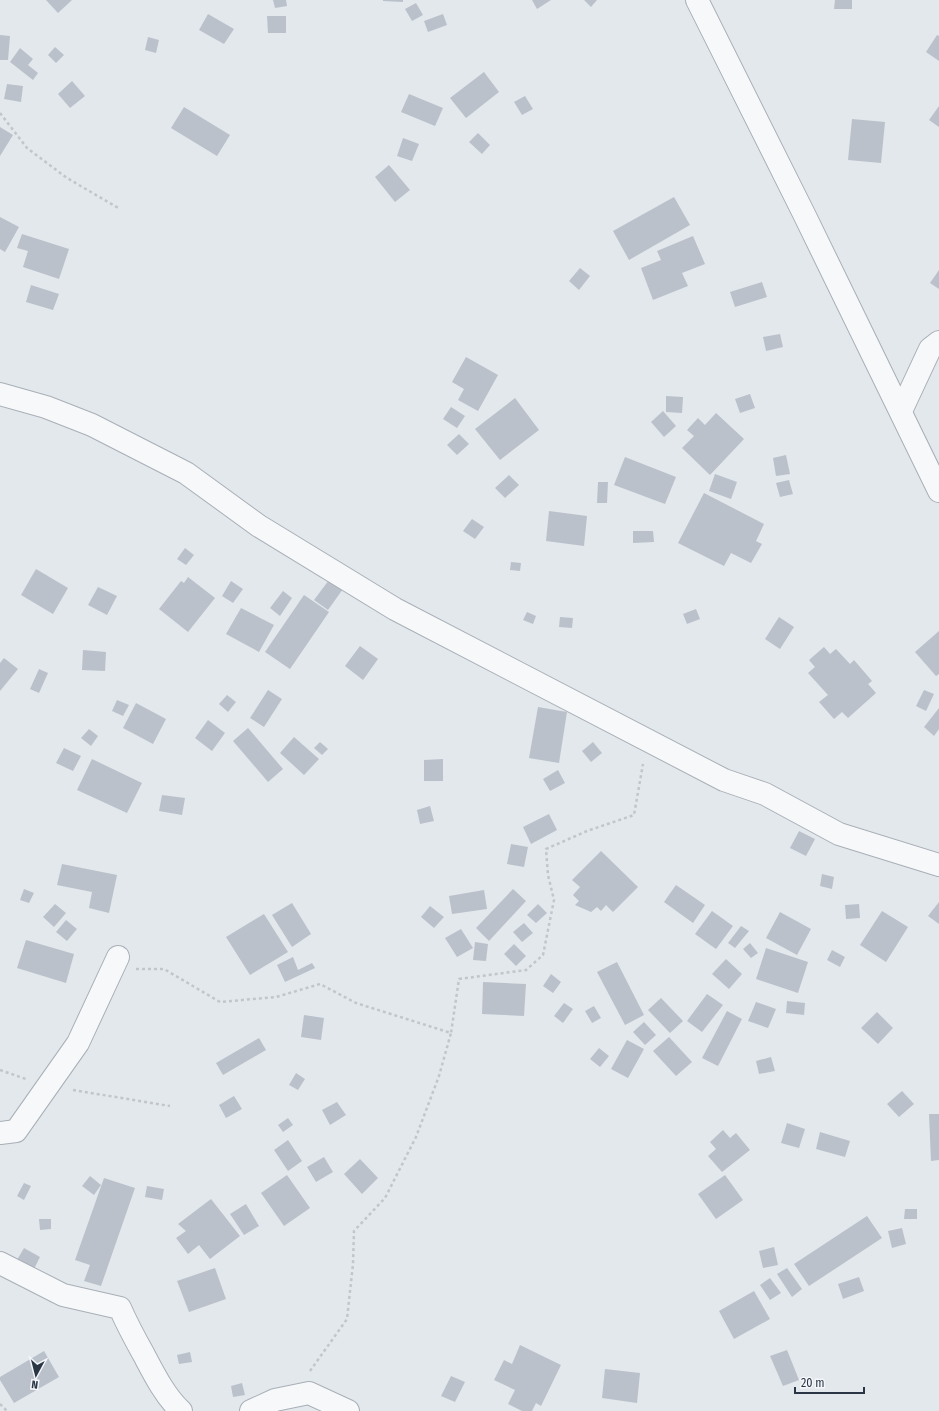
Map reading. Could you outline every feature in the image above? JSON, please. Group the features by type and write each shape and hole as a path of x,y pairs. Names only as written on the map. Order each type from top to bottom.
{"street":[{"path":"697,0 901,411 939,491"},
{"path":"901,411 930,349 939,342"},
{"path":"0,394 46,407 92,425 186,473 260,526 396,609 724,780 765,794 839,834 939,865"},
{"path":"0,1133 16,1131 78,1043 115,964"},
{"path":"0,1263 63,1295 120,1308 157,1380 181,1411"},
{"path":"251,1411 275,1400 309,1393 348,1411"}],"path":[{"path":"0,113 27,148 67,178 120,209"},
{"path":"309,1393 300,1384 347,1319 353,1264 354,1231 385,1198 416,1137 439,1076 451,1033 459,979 526,970 543,955 554,900 548,876 546,849 587,831 634,815 648,740"},
{"path":"115,964 164,969 220,1002 276,997 320,984 356,1003 451,1033"},
{"path":"0,1070 48,1086 170,1106"},
{"path":"0,1404 7,1411"}],"building":[{"path":"46,0 72,0 58,13"},
{"path":"273,0 286,0 287,6 275,8"},
{"path":"403,0 403,2 383,1"},
{"path":"532,0 551,0 537,9"},
{"path":"584,0 597,0 591,7"},
{"path":"835,0 852,0 852,9 834,9"},
{"path":"416,3 423,15 412,21 405,9"},
{"path":"208,14 234,29 224,44 199,30"},
{"path":"443,14 447,25 428,32 424,21"},
{"path":"267,16 286,16 286,33 268,33"},
{"path":"0,35 10,36 8,60 0,60"},
{"path":"937,35 939,36 939,61 926,52"},
{"path":"148,37 159,40 156,53 145,50"},
{"path":"55,47 64,55 56,63 48,55"},
{"path":"20,48 33,59 28,65 38,73 33,80 10,62"},
{"path":"484,72 499,92 466,118 450,98"},
{"path":"72,81 85,96 70,108 58,94"},
{"path":"7,84 23,86 21,102 4,99"},
{"path":"409,94 443,108 435,126 401,112"},
{"path":"525,96 533,109 522,115 514,102"},
{"path":"939,106 939,127 929,120"},
{"path":"184,107 230,135 217,156 171,128"},
{"path":"852,119 885,122 881,163 848,160"},
{"path":"0,127 13,135 0,156"},
{"path":"478,133 490,145 482,154 469,142"},
{"path":"403,138 419,144 412,161 397,156"},
{"path":"389,165 410,190 395,202 375,177"},
{"path":"674,197 690,225 629,260 613,231"},
{"path":"0,217 19,227 5,252 0,249"},
{"path":"22,234 69,249 59,279 23,267 28,251 17,248"},
{"path":"693,236 705,264 682,273 688,286 653,300 641,268 661,260 657,251"},
{"path":"580,268 590,276 579,290 569,281"},
{"path":"939,270 939,289 930,283"},
{"path":"762,282 767,297 735,307 730,292"},
{"path":"31,285 59,294 53,310 26,302"},
{"path":"780,334 783,347 766,351 763,337"},
{"path":"466,357 498,375 478,411 458,400 464,389 452,382"},
{"path":"750,394 755,408 740,413 735,399"},
{"path":"666,396 683,397 682,413 666,412"},
{"path":"515,398 539,430 500,460 475,429"},
{"path":"451,407 465,416 457,428 443,419"},
{"path":"663,411 676,426 664,437 651,422"},
{"path":"716,413 744,439 710,475 682,448 694,436 687,430 698,418 705,425"},
{"path":"459,434 469,444 457,455 447,445"},
{"path":"786,455 790,474 776,476 773,458"},
{"path":"625,457 676,477 665,504 614,485"},
{"path":"715,474 737,482 731,499 709,491"},
{"path":"509,475 519,485 505,498 495,488"},
{"path":"789,480 793,494 780,497 776,483"},
{"path":"598,482 608,482 607,503 597,503"},
{"path":"704,493 764,524 756,541 762,544 751,563 731,553 724,566 678,543"},
{"path":"549,511 587,516 584,546 546,541"},
{"path":"472,519 484,527 475,539 463,531"},
{"path":"633,531 653,531 654,542 633,543"},
{"path":"185,548 194,555 186,565 177,559"},
{"path":"511,562 521,563 520,571 510,570"},
{"path":"36,569 68,588 53,614 21,595"},
{"path":"188,577 215,598 188,632 159,609 181,581 184,583"},
{"path":"329,580 343,589 328,610 314,600"},
{"path":"231,581 243,589 233,603 222,596"},
{"path":"98,587 117,596 107,615 88,605"},
{"path":"283,591 292,598 280,616 270,608"},
{"path":"304,595 329,612 290,669 265,652"},
{"path":"241,608 274,625 259,652 226,634"},
{"path":"696,609 700,619 687,624 683,614"},
{"path":"527,612 536,616 533,624 523,620"},
{"path":"560,617 573,618 572,628 559,627"},
{"path":"779,617 794,627 780,649 765,639"},
{"path":"939,631 939,674 936,676 915,652"},
{"path":"360,646 378,659 363,680 345,666"},
{"path":"824,647 830,654 836,649 850,664 854,660 872,681 868,684 876,693 848,718 842,712 834,719 819,702 828,695 808,673 815,667 809,660"},
{"path":"83,650 106,652 105,671 82,670"},
{"path":"4,658 18,669 0,691 0,663"},
{"path":"39,669 48,673 39,693 30,689"},
{"path":"268,690 282,699 264,727 250,718"},
{"path":"924,690 934,694 926,711 916,706"},
{"path":"227,695 236,702 228,712 219,704"},
{"path":"117,700 129,705 123,716 112,711"},
{"path":"136,703 166,719 153,744 123,728"},
{"path":"538,707 567,712 559,763 529,758"},
{"path":"939,708 939,729 934,736 924,727"},
{"path":"208,720 225,733 212,751 195,738"},
{"path":"248,728 283,769 268,782 233,741"},
{"path":"89,729 98,736 91,746 81,738"},
{"path":"294,737 319,759 304,775 280,753"},
{"path":"320,742 328,749 322,755 314,748"},
{"path":"593,742 602,753 591,762 582,751"},
{"path":"64,748 81,756 73,771 56,763"},
{"path":"92,759 142,783 127,813 77,790"},
{"path":"443,759 443,781 424,781 424,760"},
{"path":"558,770 565,783 550,791 543,779"},
{"path":"162,795 185,798 182,815 159,811"},
{"path":"430,806 434,821 420,824 417,810"},
{"path":"549,814 557,830 531,844 523,827"},
{"path":"799,831 815,839 806,856 790,848"},
{"path":"511,844 528,847 524,867 507,864"},
{"path":"601,851 638,887 613,912 606,905 601,911 597,907 591,912 575,905 579,901 573,895 580,887 572,880"},
{"path":"62,864 117,875 109,913 89,908 92,892 57,885"},
{"path":"822,874 834,877 832,889 820,886"},
{"path":"676,885 705,905 693,923 664,902"},
{"path":"24,889 34,893 29,903 20,900"},
{"path":"513,889 526,901 489,941 476,928"},
{"path":"484,890 487,909 452,914 449,896"},
{"path":"939,902 939,924 928,916"},
{"path":"292,903 311,934 292,947 272,915"},
{"path":"55,904 66,913 54,927 43,917"},
{"path":"538,904 547,913 536,923 527,915"},
{"path":"859,904 860,918 846,919 845,905"},
{"path":"430,906 444,917 434,928 421,917"},
{"path":"712,911 733,926 716,949 695,934"},
{"path":"882,911 908,927 886,962 860,945"},
{"path":"780,912 811,929 797,955 766,938"},
{"path":"264,914 288,952 250,975 226,937"},
{"path":"66,920 77,929 67,941 56,932"},
{"path":"524,923 533,933 522,942 513,932"},
{"path":"741,926 749,931 735,948 728,943"},
{"path":"461,929 473,948 457,957 445,938"},
{"path":"26,940 74,954 66,983 17,968"},
{"path":"475,942 488,944 486,961 473,960"},
{"path":"750,943 758,953 751,958 743,949"},
{"path":"514,944 526,956 516,966 504,954"},
{"path":"766,948 808,962 798,993 756,979"},
{"path":"832,950 845,957 840,967 827,960"},
{"path":"293,957 298,970 312,963 315,968 285,982 277,965"},
{"path":"726,959 742,974 729,989 712,974"},
{"path":"617,962 644,1015 625,1025 597,972"},
{"path":"551,974 561,982 553,993 543,986"},
{"path":"483,982 526,984 524,1016 482,1014"},
{"path":"707,994 723,1005 702,1032 687,1021"},
{"path":"661,998 683,1021 670,1033 648,1010"},
{"path":"787,1001 805,1003 804,1015 786,1013"},
{"path":"756,1002 776,1009 768,1028 748,1021"},
{"path":"564,1003 573,1009 563,1023 554,1016"},
{"path":"594,1006 601,1018 592,1023 585,1011"},
{"path":"727,1011 742,1019 718,1066 702,1058"},
{"path":"877,1012 893,1028 878,1044 861,1028"},
{"path":"304,1015 324,1018 321,1040 301,1037"},
{"path":"644,1022 656,1035 645,1045 633,1032"},
{"path":"669,1037 692,1062 676,1076 653,1051"},
{"path":"259,1038 266,1050 223,1075 216,1063"},
{"path":"627,1040 644,1049 628,1078 611,1069"},
{"path":"599,1048 609,1056 600,1067 590,1059"},
{"path":"771,1057 775,1071 759,1074 756,1061"},
{"path":"296,1073 305,1079 298,1090 289,1085"},
{"path":"902,1091 914,1104 899,1117 887,1104"},
{"path":"234,1096 242,1109 226,1118 219,1105"},
{"path":"337,1102 346,1115 330,1125 322,1110"},
{"path":"929,1114 939,1114 939,1160 931,1161"},
{"path":"288,1118 293,1125 283,1132 278,1125"},
{"path":"787,1123 805,1129 799,1148 781,1143"},
{"path":"723,1130 730,1138 736,1133 750,1150 722,1172 708,1156 716,1149 710,1142"},
{"path":"820,1132 850,1141 845,1157 816,1149"},
{"path":"288,1140 302,1161 288,1171 274,1150"},
{"path":"324,1157 333,1172 316,1182 307,1167"},
{"path":"360,1159 378,1178 362,1194 344,1174"},
{"path":"287,1175 310,1208 284,1226 261,1193"},
{"path":"725,1175 743,1200 716,1219 698,1194"},
{"path":"90,1176 101,1185 94,1195 82,1186"},
{"path":"104,1178 135,1188 101,1286 84,1281 90,1265 75,1260"},
{"path":"24,1183 31,1186 24,1200 17,1196"},
{"path":"147,1186 164,1189 162,1200 145,1197"},
{"path":"211,1199 240,1236 210,1259 199,1245 188,1254 176,1238 186,1231 178,1224"},
{"path":"246,1204 259,1226 244,1235 230,1214"},
{"path":"905,1209 917,1209 917,1219 904,1219"},
{"path":"867,1216 882,1238 809,1286 794,1264"},
{"path":"39,1219 51,1219 51,1229 40,1230"},
{"path":"902,1228 906,1244 892,1248 888,1231"},
{"path":"774,1247 778,1265 763,1268 759,1251"},
{"path":"24,1248 40,1257 34,1269 17,1260"},
{"path":"215,1268 226,1299 189,1312 177,1281"},
{"path":"787,1268 802,1289 792,1297 777,1274"},
{"path":"859,1277 864,1291 843,1299 838,1284"},
{"path":"770,1278 781,1293 770,1300 760,1285"},
{"path":"754,1291 770,1319 734,1339 719,1311"},
{"path":"520,1345 561,1365 541,1406 536,1403 532,1411 522,1411 508,1404 515,1390 494,1380 504,1360 512,1364"},
{"path":"787,1350 799,1380 783,1386 770,1356"},
{"path":"44,1351 59,1377 14,1403 0,1380 0,1377"},
{"path":"190,1352 192,1362 179,1364 177,1355"},
{"path":"605,1369 640,1373 637,1403 602,1398"},
{"path":"451,1376 465,1382 455,1402 441,1396"},
{"path":"242,1383 245,1395 233,1397 231,1386"}]}
